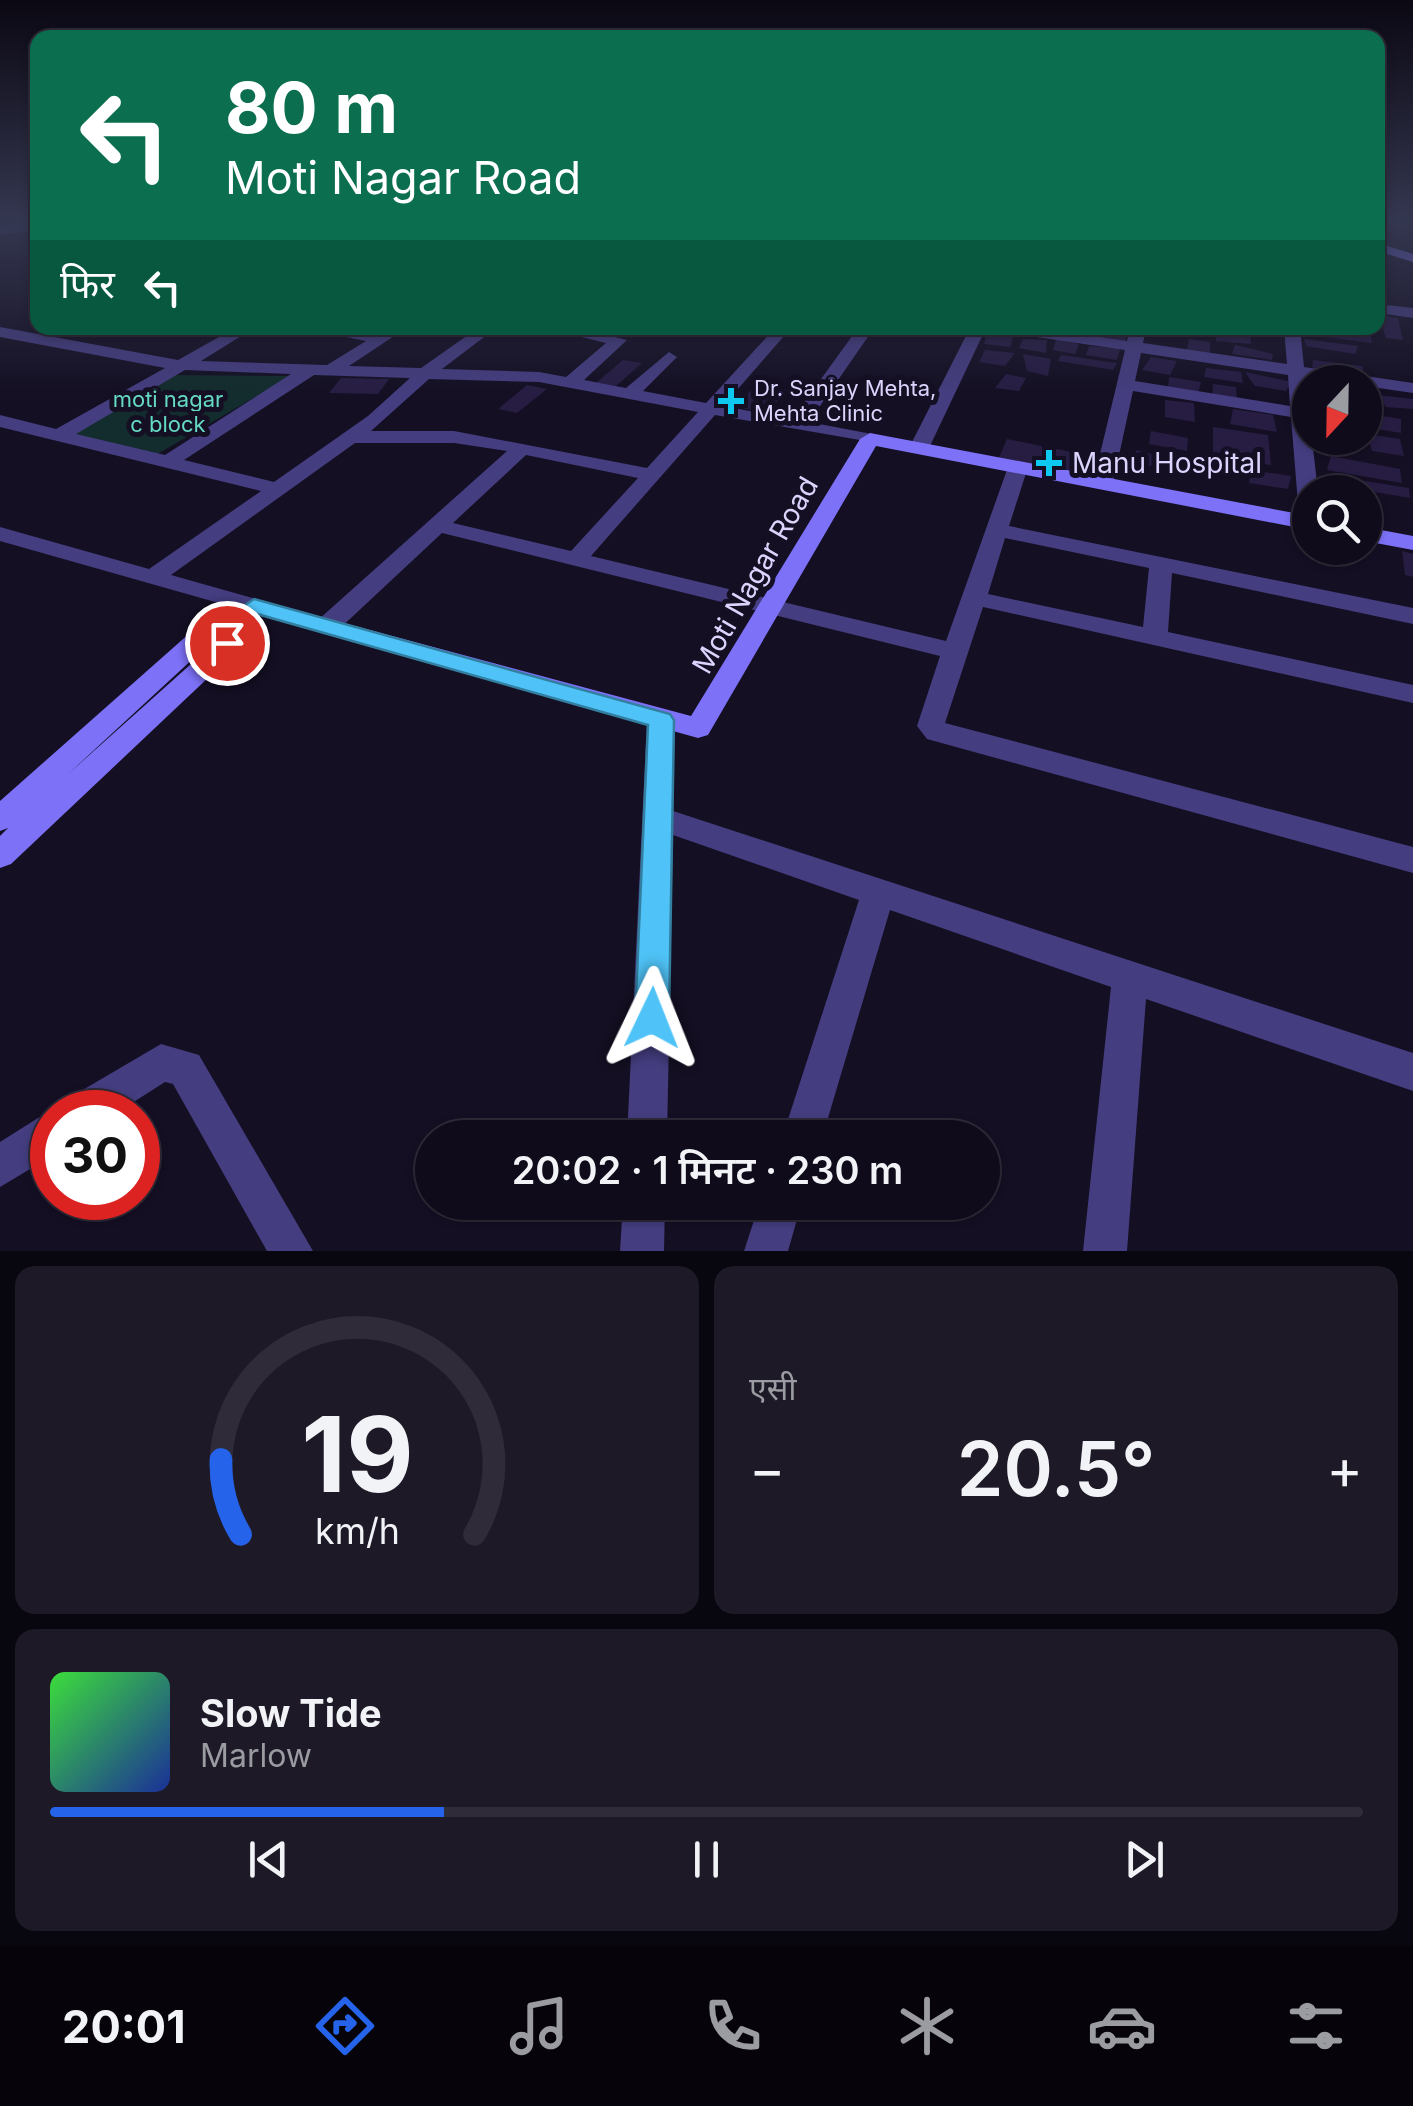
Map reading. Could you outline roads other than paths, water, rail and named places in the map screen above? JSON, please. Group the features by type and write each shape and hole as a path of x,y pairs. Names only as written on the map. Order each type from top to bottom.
{"street":[{"path":"1385,310 1413,313"},
{"path":"0,332 178,366 426,373 571,382 1292,517"},
{"path":"60,436 233,335"},
{"path":"363,335 380,338"},
{"path":"332,370 385,335"},
{"path":"150,579 350,438 426,373 478,335"},
{"path":"571,382 619,340 592,335"},
{"path":"576,560 777,335"},
{"path":"798,425 861,335"},
{"path":"920,448 975,335"},
{"path":"1108,335 1136,337 1292,369"},
{"path":"1293,335 1296,365"},
{"path":"1104,484 1136,337"},
{"path":"631,393 669,357"},
{"path":"171,460 309,370"},
{"path":"1382,383 1413,388"},
{"path":"1126,384 1292,412"},
{"path":"0,421 274,488"},
{"path":"350,438 454,437 652,475"},
{"name":"Moti Nagar Road","path":"0,534 690,728 703,724 870,439"},
{"path":"328,626 522,448"},
{"path":"1018,467 932,715 931,726 937,732 1413,860"},
{"path":"434,525 954,651"},
{"path":"997,530 1413,616"},
{"path":"1382,537 1413,543"},
{"path":"1155,637 1161,564"},
{"path":"974,598 1413,694"},
{"path":"0,819 200,638 228,627 254,606"},
{"path":"0,856 220,653 231,633 228,627"},
{"path":"648,1120 661,720"},
{"path":"660,820 1413,1072"},
{"path":"808,1120 878,894"},
{"path":"1105,1251 1130,980"},
{"path":"118,1090 161,1063 185,1068 291,1251"},
{"path":"0,1166 30,1146"},
{"path":"642,1251 643,1220"},
{"path":"766,1251 775,1220"}],"place":[{"name":"Dr. Sanjay Mehta, Mehta Clinic","path":"731,401"},
{"name":"Manu Hospital","path":"1049,463"}],"park label":[{"name":"moti nagar c block","path":"168,412"}]}
